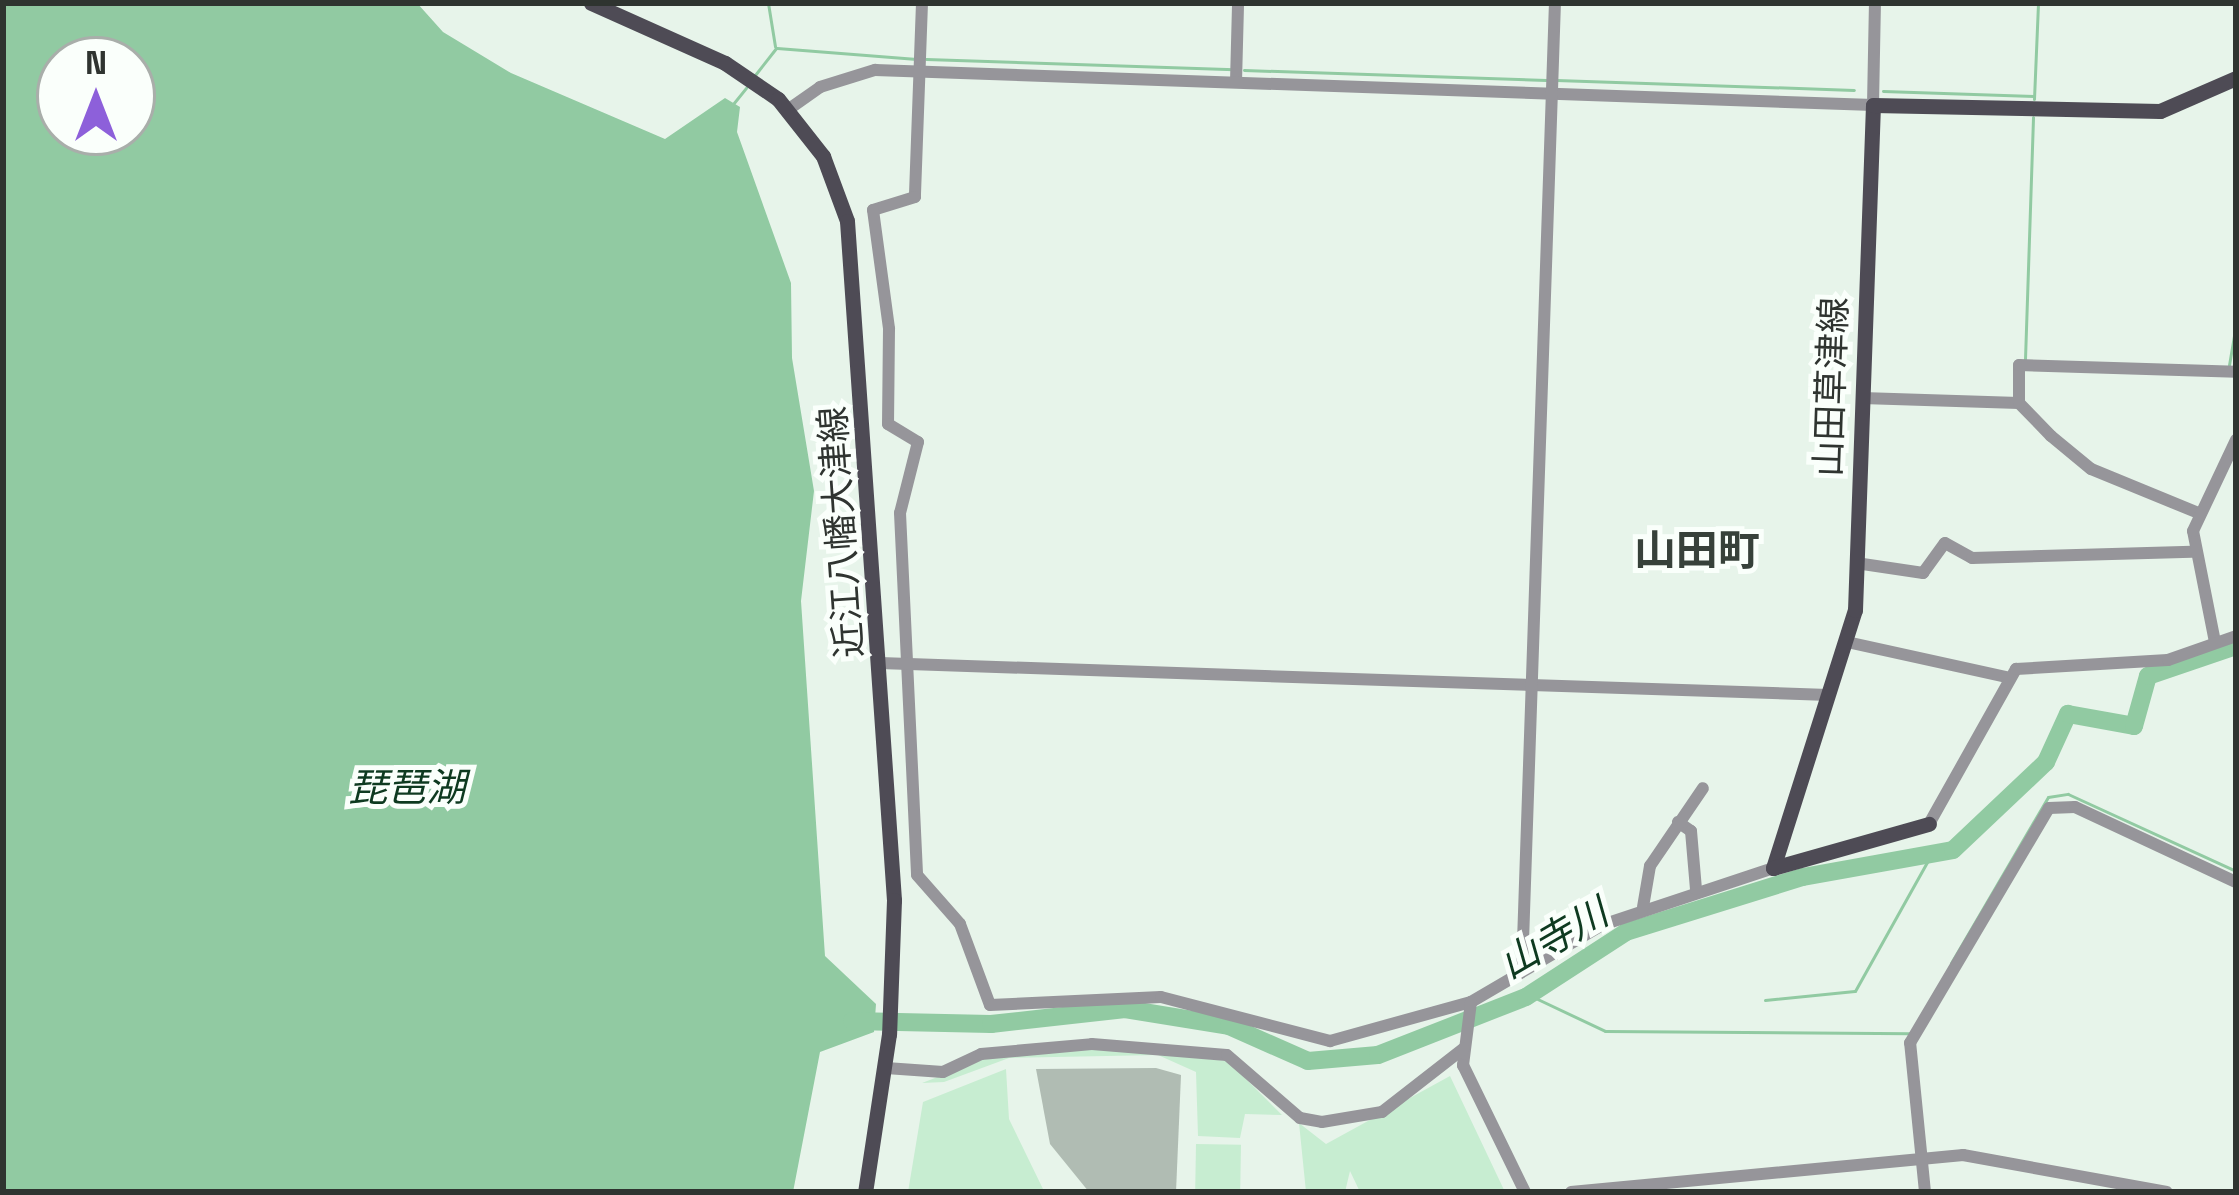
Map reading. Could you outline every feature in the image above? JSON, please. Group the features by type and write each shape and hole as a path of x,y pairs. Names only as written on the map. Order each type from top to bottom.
{"main road":[{"name":"近江八幡大津線","path":"591,3 752,79 789,109 829,169 850,236 880,663 892,1002 865,1192"},
{"path":"1873,105 2160,111 2236,78"},
{"name":"山田草津線","path":"1773,868 1847,642 1856,563 1873,105"},
{"path":"1773,868 1928,824"}],"street":[{"path":"922,3 914,197 873,210 889,329 888,424 918,442 900,513 917,875 960,924 990,1005 1160,997 1330,1041 1471,1006 1522,971 1643,907 1773,868"},
{"path":"1236,73 1238,3"},
{"path":"1522,971 1555,3"},
{"path":"789,109 845,76 918,62 1552,84 1873,105 1875,3"},
{"path":"2019,403 2019,365 2236,372"},
{"path":"1862,398 2019,403 2091,469 2196,512"},
{"path":"2215,642 2192,552 2196,512 2236,440"},
{"path":"1856,563 1923,573 1945,543 1972,558 2192,552"},
{"path":"1847,642 2006,677 2047,664 2168,660 2236,636"},
{"path":"880,663 1828,695"},
{"path":"1928,824 2006,677"},
{"path":"1643,907 1650,866 1702,788"},
{"path":"1925,1192 1910,1043 2049,808 2075,807 2236,882"},
{"path":"1678,823 1691,831 1696,889"},
{"path":"886,1068 943,1072 981,1054 1092,1044 1204,1052 1247,1064 1286,1107 1322,1122 1382,1112 1463,1049 1471,1006"},
{"path":"1463,1049 1525,1192"},
{"path":"1571,1192 1682,1187 1922,1159 2022,1162 2167,1192"}],"shaded area":[{"path":"1124,1050 1228,1061 1282,1115 1245,1114 1240,1138 1198,1136 1196,1072 1158,1055 1009,1058 944,1082 922,1083 984,1059"},
{"path":"1006,1069 1009,1119 1043,1189 908,1192 923,1102"},
{"path":"1450,1076 1505,1192 1360,1192 1350,1171 1345,1192 1306,1192 1299,1123 1326,1144"},
{"path":"1196,1144 1241,1145 1240,1192 1195,1192"}],"water":[{"name":"琵琶湖","path":"3,3 417,3 443,32 511,73 665,139 725,98 740,107 737,132 791,283 792,358 814,491 801,601 825,956 876,1004 874,1032 820,1052 793,1192 3,1192"}],"building":[{"path":"1156,1068 1181,1075 1176,1192 1089,1192 1050,1144 1036,1069"}],"waterway":[{"path":"768,3 775,46"},
{"path":"2034,99 2038,3"},
{"path":"755,75 776,48"},
{"path":"777,48 917,59"},
{"path":"926,59 1234,69"},
{"path":"1244,70 1546,80"},
{"path":"1556,80 1854,90"},
{"path":"733,104 746,88"},
{"path":"1883,91 2034,96"},
{"path":"2025,359 2033,117"},
{"path":"2229,365 2236,324"},
{"name":"山寺川","path":"852,1021 991,1024 1125,1009 1229,1026 1308,1061 1378,1055 1526,997 1626,932 1803,877 1953,850 2046,762 2068,714 2134,726 2148,676 2236,646"},
{"path":"1951,963 2048,797 2068,794 2236,871"},
{"path":"1765,1000 1855,991 1931,855"},
{"path":"1529,995 1605,1031 1910,1033"}],"district":[{"name":"山田町","path":"1697,551"}]}
